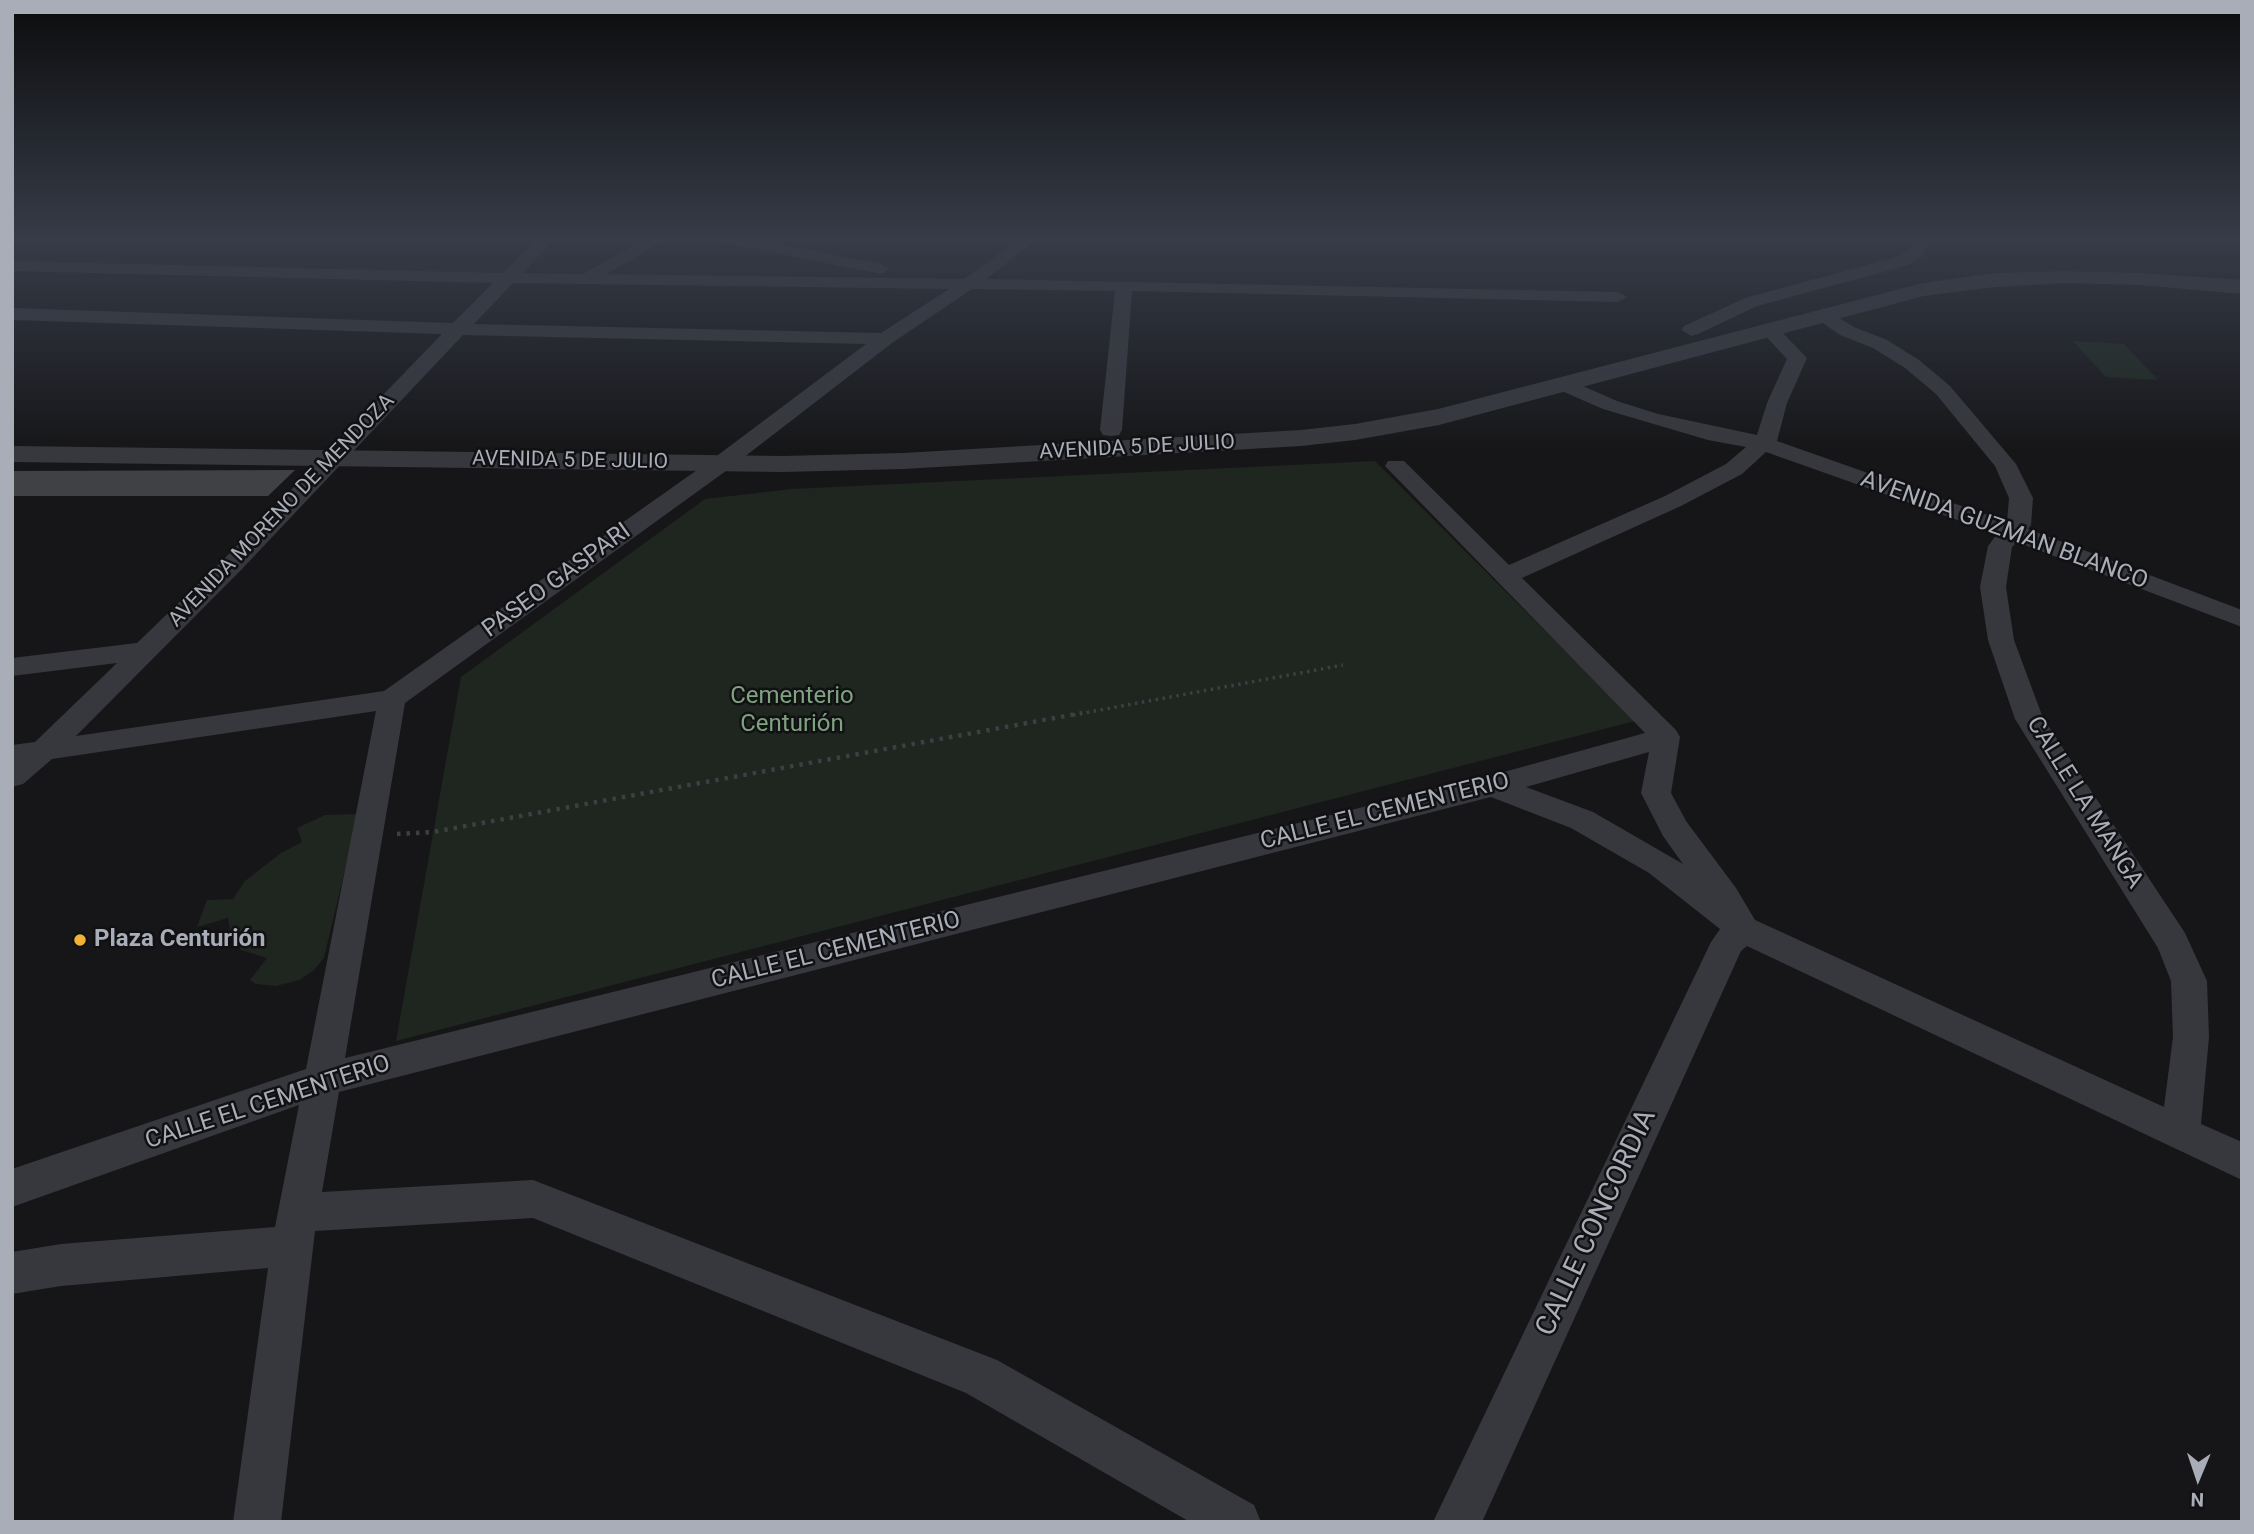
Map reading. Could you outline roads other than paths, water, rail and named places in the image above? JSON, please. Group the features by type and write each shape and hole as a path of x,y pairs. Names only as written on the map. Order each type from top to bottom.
{"street":[{"name":"AVENIDA MORENO DE MENDOZA","path":"12,777 44,750 233,564 332,458 478,310"},
{"name":"PASEO GASPARI","path":"392,699 722,463 884,339 929,310"},
{"path":"1111,430 1122,310"},
{"path":"1691,330 1735,310"},
{"name":"AVENIDA 5 DE JULIO","path":"12,435 745,444 865,443 1292,420 1418,401 1771,310"},
{"name":"AVENIDA 5 DE JULIO","path":"12,454 722,463 903,461 1329,436 1439,417 1841,310"},
{"path":"12,314 459,329 884,339"},
{"path":"1823,314 1847,331 1880,344 1912,364 1943,390 2005,464 2021,498 2040,521 2068,541 2182,597"},
{"path":"1506,576 1734,469 1764,443 1777,403 1797,358 1768,329"},
{"name":"AVENIDA GUZMAN BLANCO","path":"1562,384 1610,405 1651,418 1716,435 1764,443 2013,532 2242,619"},
{"path":"1396,466 1666,737 1656,793 1674,828 1724,897 1743,929"},
{"name":"CALLE LA MANGA","path":"2021,498 2019,525 2000,546 1993,587 2001,640 2029,719 2173,943 2189,981 2191,1037 2180,1134"},
{"path":"12,667 144,651"},
{"path":"12,755 392,699 295,1230 257,1522"},
{"name":"CALLE EL CEMENTERIO","path":"12,1188 323,1080 1493,786 1666,737"},
{"path":"1493,786 1582,820 1661,864 1743,929 2242,1162"},
{"name":"CALLE CONCORDIA","path":"1457,1522 1728,942 1743,929"},
{"path":"12,1273 295,1230 533,1199 981,1376 1237,1522"}],"place":[{"name":"Plaza Centurión","path":"80,940"}],"park label":[{"name":"Cementerio Centurión","path":"792,711"}]}
